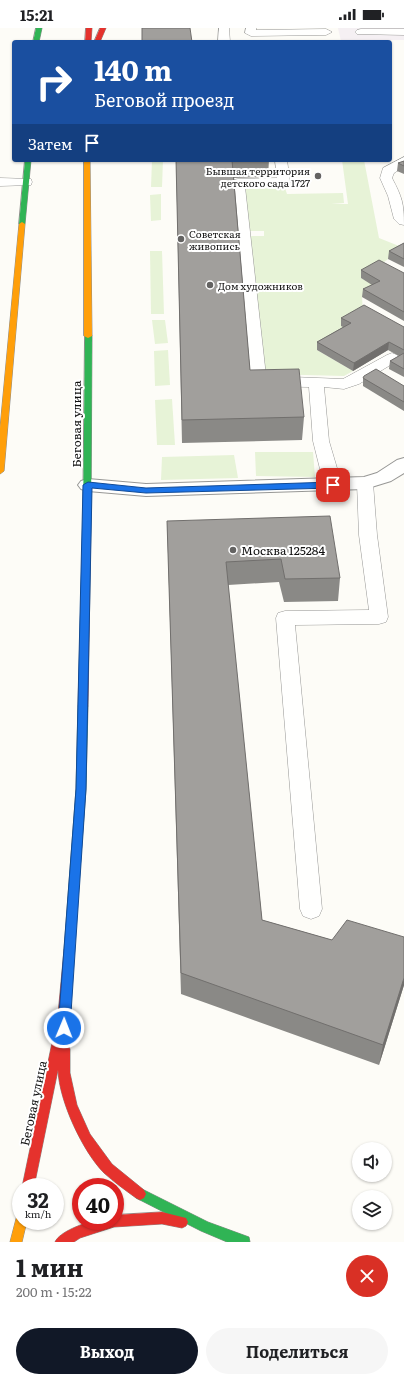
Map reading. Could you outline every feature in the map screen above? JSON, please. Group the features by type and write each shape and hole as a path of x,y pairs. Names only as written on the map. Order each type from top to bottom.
{"main road":[{"path":"35,28 36,40"},
{"path":"36,40 39,28"},
{"path":"88,40 89,28"},
{"path":"97,40 103,28"},
{"path":"0,472 4,392 28,162"},
{"name":"Беговая улица","path":"30,1178 64,1014 81,789 88,485 88,162"},
{"path":"64,1014 64,1073 71,1106 86,1138 108,1168 146,1198 205,1227 244,1242"},
{"path":"124,1220 162,1218 205,1227"},
{"path":"16,1242 19,1230"},
{"path":"61,1242 77,1233 86,1230"}],"street":[{"path":"88,485 146,490 333,485 374,480 404,464"}],"lane":[{"path":"224,28 224,40"},
{"path":"251,28 251,33 326,32"},
{"path":"361,32 404,32"},
{"path":"404,161 388,171 386,178 395,196 401,219 404,221"},
{"path":"281,162 284,182 238,183 259,381 344,384 380,372 392,358"},
{"path":"0,182 26,182"},
{"path":"316,382 321,441 333,485"},
{"path":"311,909 285,618 379,617 368,535 374,480"}],"shaded area":[{"path":"338,28 404,28 404,40 341,40"}],"green space":[{"path":"152,162 163,162 162,187 151,187"},
{"path":"342,162 364,162 379,238 404,248 361,278 379,288 362,297 363,313 350,331 317,350 353,371 344,376 266,374 249,236 264,236 264,231 248,231 241,189 285,188 287,194 343,193 344,203 331,204 348,204"},
{"path":"161,194 161,220 151,221 150,195"},
{"path":"150,251 162,251 164,314 151,314"},
{"path":"152,320 165,320 168,343 155,344"},
{"path":"168,350 170,385 155,386 154,351"},
{"path":"172,399 175,445 157,445 155,400"},
{"path":"255,452 313,452 315,477 256,476"},
{"path":"234,455 238,478 161,480 162,457"}],"building":[{"path":"142,28 190,28 192,40 142,40"},
{"path":"404,161 404,166 398,163"},
{"name":"Дом художников","path":"176,162 232,162 250,370 299,369 304,417 182,420"},
{"path":"404,243 404,259 389,251"},
{"path":"379,260 404,273 404,312 363,289 380,281 361,270"},
{"path":"364,305 404,327 404,350 389,342 354,363 317,342 351,323 341,318"},
{"path":"404,353 404,369 390,361"},
{"path":"376,369 404,386 404,402 363,378"},
{"path":"330,516 340,578 285,579 281,559 226,562 262,920 332,940 347,920 404,937 404,978 383,1045 181,973 167,521"}],"traffic: fast":[{"path":"36,40 39,28"},
{"path":"22,224 28,162"},
{"path":"87,519 88,336"},
{"path":"69,950 81,789 83,706"},
{"path":"140,1194 205,1227 244,1242"}],"traffic: slow":[{"path":"87,162 88,336"},
{"path":"0,471 22,224"},
{"path":"16,1242 19,1230"}],"traffic: jam":[{"path":"88,40 89,28"},
{"path":"98,40 103,28"},
{"path":"83,706 87,519"},
{"path":"30,1178 64,1014 69,950"},
{"path":"64,1049 64,1073 71,1105 86,1138 108,1168 140,1194"},
{"path":"124,1220 162,1218 182,1222"},
{"path":"61,1242 77,1233 86,1230"}],"place":[{"name":"Бывшая территория детского сада 1727","path":"318,176"},
{"name":"Советская живопись","path":"181,239"},
{"name":"Дом художников","path":"210,285"},
{"name":"Москва 125284","path":"233,550"}],"route":[{"path":"64,1028 81,789 88,485 146,490 333,485"}]}
